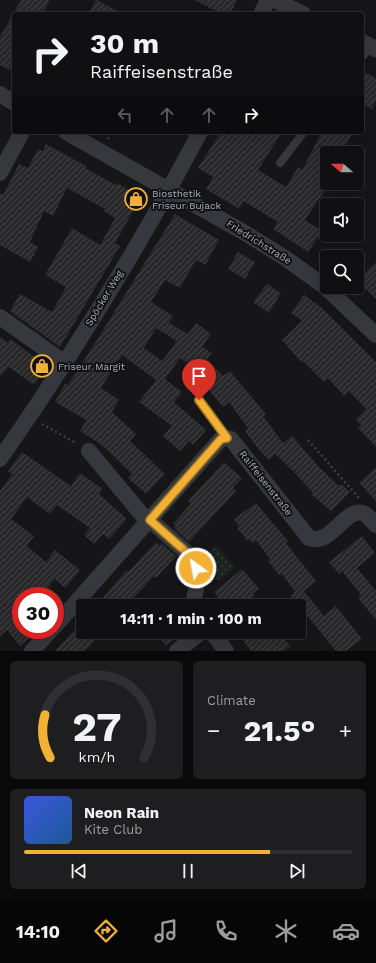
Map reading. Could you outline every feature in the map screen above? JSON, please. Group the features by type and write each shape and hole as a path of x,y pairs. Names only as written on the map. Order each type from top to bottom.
{"street":[{"path":"262,12 268,0"},
{"path":"275,0 300,12"},
{"path":"0,94 12,102"},
{"path":"0,173 21,134"},
{"name":"Friedrichstraße","path":"70,134 170,189 285,258 324,286 376,336"},
{"name":"Spöcker Weg","path":"0,460 65,363 170,189 199,134"},
{"path":"0,317 65,363"},
{"path":"64,616 221,439 227,438"},
{"name":"Raiffeisenstraße","path":"227,438 231,439 309,538 315,540 322,539 354,513 360,512"},
{"path":"89,451 149,521 193,558 198,577 194,599"},
{"path":"360,512 366,515 376,526"},
{"path":"32,651 43,639"},
{"path":"177,651 192,639"},
{"path":"217,639 226,651"}],"lane":[{"path":"280,162 302,134"},
{"path":"199,400 227,438"}],"path":[{"path":"30,417 89,451"},
{"path":"308,440 361,500 360,512"}],"shaded area":[{"path":"216,545 235,567 219,581 200,559"}],"building":[{"path":"21,0 50,0 43,12 14,12"},
{"path":"97,0 119,12 90,12"},
{"path":"195,0 237,0 231,12 217,12"},
{"path":"12,16 12,65 9,70 0,65 0,37"},
{"path":"366,73 376,78 376,101 372,109 364,105 364,76"},
{"path":"220,134 281,134 258,170 286,187 298,167 302,170 321,134 352,134 346,146 320,146 320,190 325,190 305,220 320,230 320,234 308,252 273,229 278,222 243,201 239,209 206,189 213,177 198,168"},
{"path":"46,144 86,166 85,168 116,185 117,183 141,197 115,243 120,246 60,347 10,311 20,294 52,312 66,287 45,275 72,228 100,245 115,218 104,211 105,209 67,188 53,216 44,211 30,242 38,247 30,262 0,245 0,193 3,195 19,164 28,168 38,149 43,151"},
{"path":"175,214 219,240 205,265 196,260 180,288 165,280 151,302 173,316 169,323 188,334 196,323 211,334 202,347 212,353 207,359 223,376 230,371 266,414 263,416 283,443 292,436 319,467 339,486 341,484 350,492 331,511 311,494 313,493 275,454 269,460 259,450 245,431 248,428 229,402 223,407 208,389 212,385 200,372 180,358 165,379 182,392 174,402 206,430 193,445 189,441 180,451 163,436 172,426 139,402 156,380 122,355 101,388 119,400 112,412 136,434 130,441 165,474 146,494 128,478 132,474 102,445 80,431 86,420 55,402 65,384 68,385","holes":["156,328 177,341 162,361 144,348"]},
{"path":"238,252 255,262 245,279 228,269"},
{"path":"376,262 376,299 364,288 364,274"},
{"path":"267,284 281,293 269,313 253,302"},
{"path":"304,295 321,307 376,362 376,447 358,428 361,425 356,419 366,409 349,391 344,396 328,378 324,382 303,361 302,363 282,340 302,321 291,313"},
{"path":"0,337 8,343 10,339 47,366 34,385 9,367 0,376"},
{"path":"22,452 71,486 80,473 103,489 99,494 127,519 109,539 103,534 94,544 84,535 90,528 57,505 50,514 27,497 11,519 34,536 27,546 46,562 55,550 80,570 65,588 55,579 48,587 12,587 12,636 7,630 0,636 0,491 12,474 8,471"},
{"path":"224,462 242,478 233,487 236,491 189,542 174,528 176,526 173,524 191,504 188,501"},
{"path":"376,467 376,501 359,483"},
{"path":"256,503 288,541 286,543 316,581 304,591 324,616 336,606 362,639 346,651 336,651 306,614 306,599 293,599 291,596 295,592 282,574 279,575 268,561 270,559 256,540 253,543 250,539 248,541 237,528 239,526 234,519"},
{"path":"362,536 375,553 357,568 376,591 376,620 358,598 361,595 342,571 339,574 329,562"},
{"path":"156,542 159,545 161,543 176,556 156,578 154,576 133,599 101,599 127,570 128,572"},
{"path":"242,569 259,589 253,593 255,595 250,599 220,599 214,592"},
{"path":"76,628 76,639 96,639 85,651 55,651"},
{"path":"14,639 28,639 20,646"},
{"path":"160,639 174,639 166,646"},
{"path":"242,639 284,639 290,646 284,651 251,651"}],"place":[{"name":"Biosthetik Friseur Bujack","path":"136,199"},
{"name":"Friseur Margit","path":"42,366"}],"route":[{"path":"196,568 193,558 150,520 221,439 227,438 199,400"}]}
